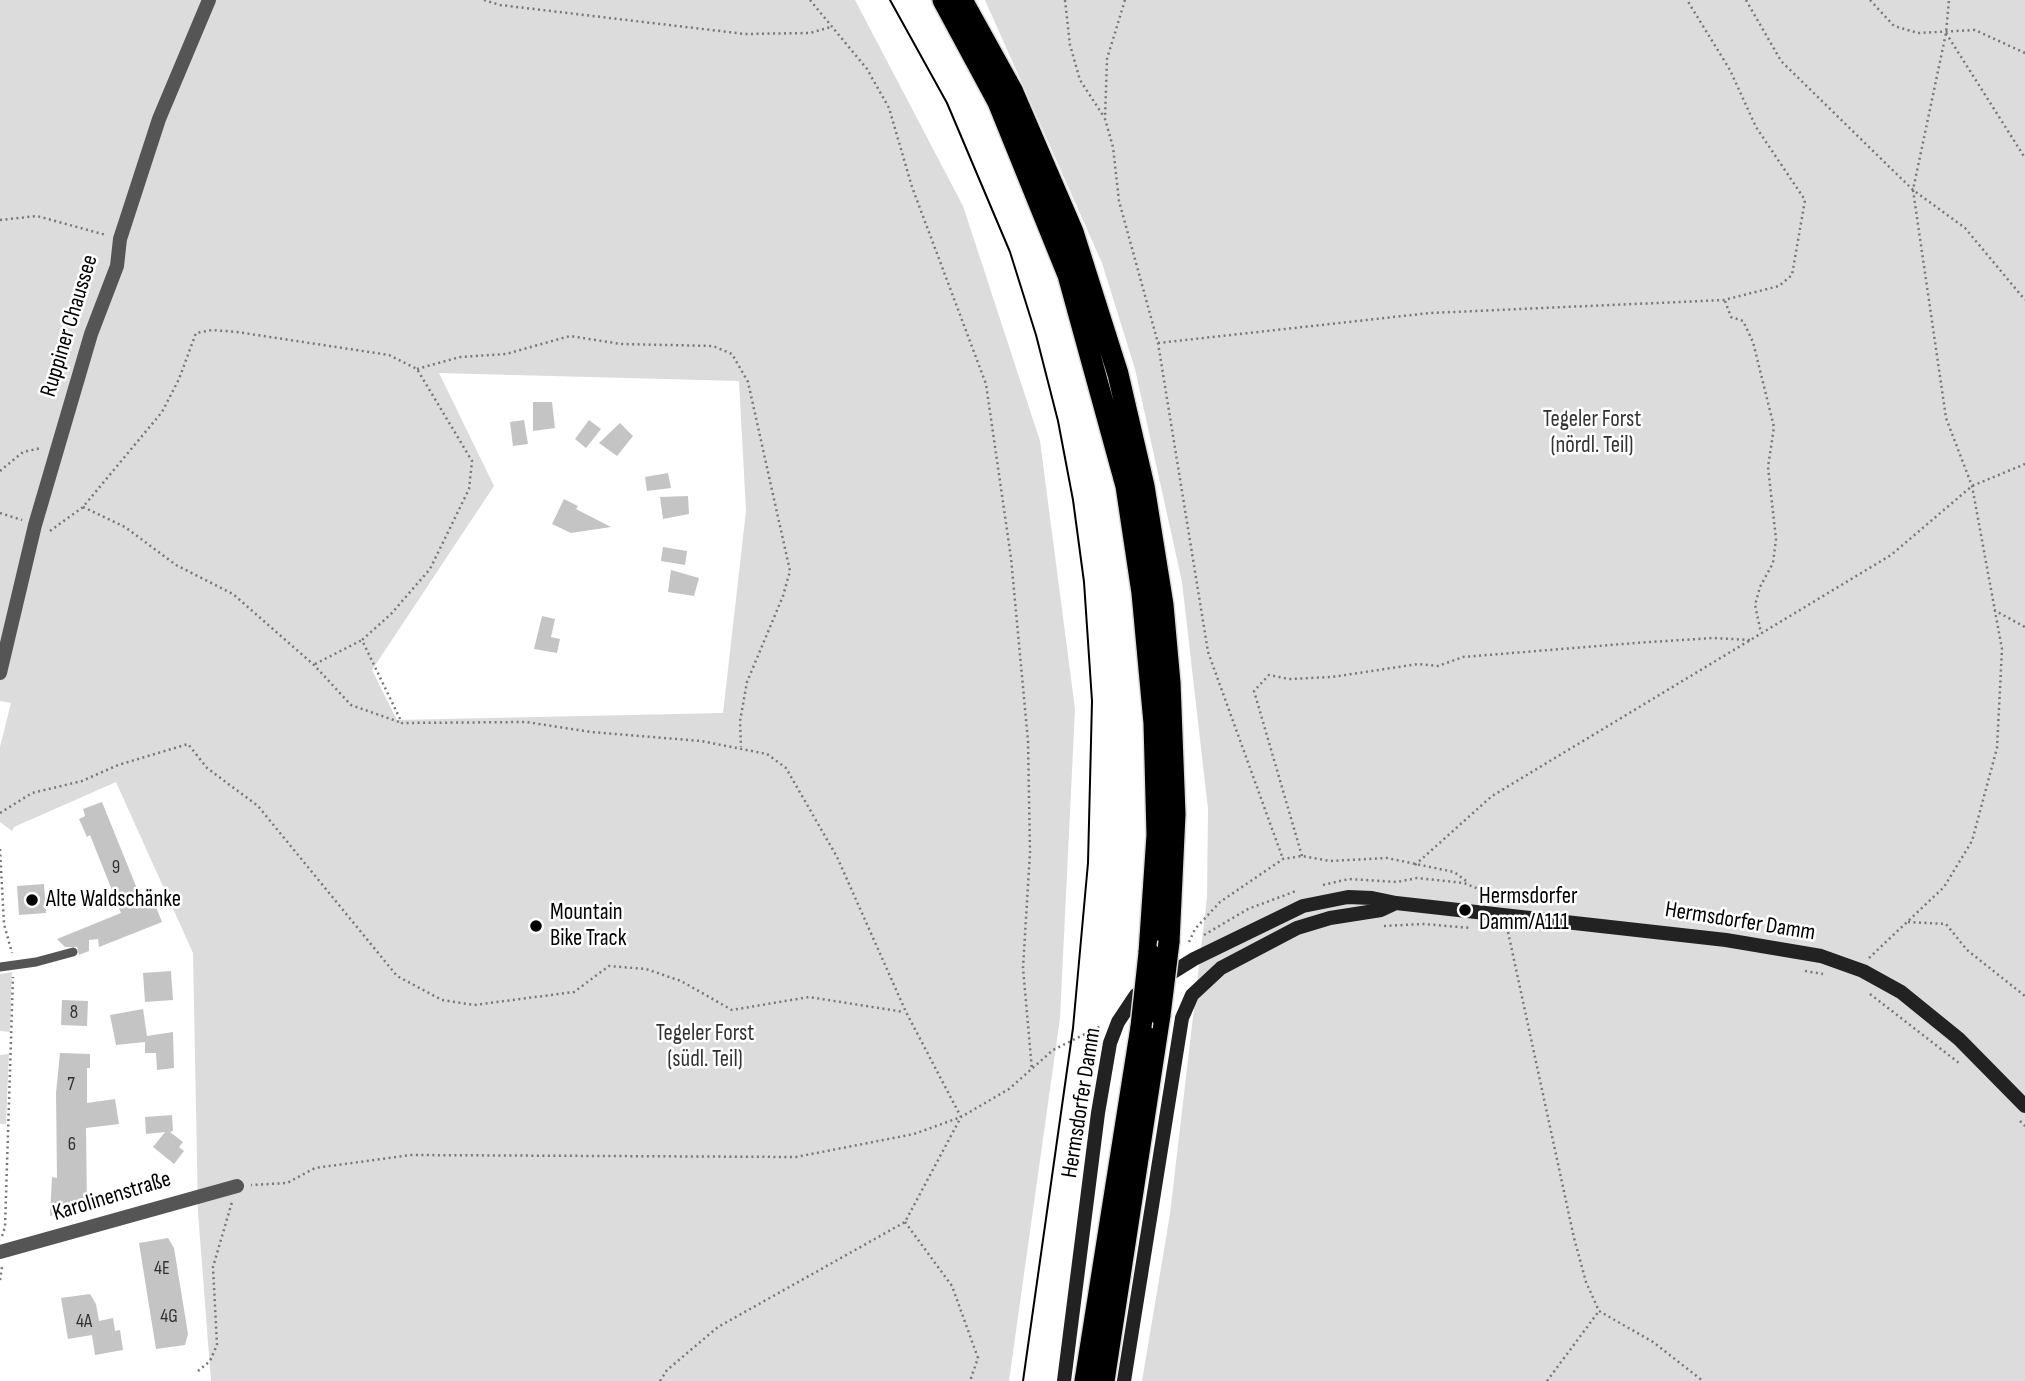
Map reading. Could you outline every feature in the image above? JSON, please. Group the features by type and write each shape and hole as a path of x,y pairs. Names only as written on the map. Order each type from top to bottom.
{"highway":[{"path":"943,0 998,102 1068,275 1126,486 1142,593 1154,723 1157,835 1149,953 1141,1027 1085,1381"},
{"path":"962,0 1012,90 1073,232 1118,374 1144,486 1163,605 1171,696 1175,814 1169,942 1104,1381"}],"main road":[{"name":"Hermsdorfer Damm","path":"1064,1381 1105,1069 1110,1043 1126,1007 1136,995 1194,959 1303,906 1348,897 1372,898 1396,904 1692,936 1821,957 1863,971 1901,992 1959,1039 2021,1112"},
{"name":"Hermsdorfer Damm","path":"1124,1381 1182,1018 1192,995 1221,968 1297,928 1330,918 1381,911 1396,904"}],"street":[{"name":"Ruppiner Chaussee","path":"0,673 35,525 91,334 117,266 120,239 159,119 209,0"},
{"name":"Karolinenstraße","path":"1,1251 237,1186"}],"lane":[{"path":"0,967 73,952"}],"path":[{"path":"484,0 500,5 745,34 810,33 831,27"},
{"path":"810,0 867,69 889,108 912,187 986,383 1011,558 1028,741 1030,852 1023,968 1032,1069"},
{"path":"1065,0 1070,46 1080,80 1105,119"},
{"path":"1125,0 1107,59 1105,119 1112,147 1119,201 1158,343 1208,652 1283,859"},
{"path":"1158,343 1430,313 1724,300 1779,286 1792,275 1805,200 1756,127 1730,70 1687,0"},
{"path":"1746,0 1782,61 1913,190 1965,228 2025,300"},
{"path":"1870,0 1894,26 1918,33 1975,30 2025,52"},
{"path":"1871,952 1908,922 1944,887 1972,841 1997,748 2002,649 1972,486 1946,418 1913,190 1946,33 1949,0"},
{"path":"1946,33 2025,158"},
{"path":"0,220 37,216 120,239"},
{"path":"1724,300 1731,317 1743,321 1753,342 1774,427 1768,467 1776,539 1773,563 1760,587 1755,604 1761,633"},
{"path":"0,513 35,525 46,533 55,530 83,507 162,412 179,379 196,333 212,330 237,332 389,355 417,369 472,461 468,489 430,569 391,614 362,640 314,665"},
{"path":"417,369 460,357 506,354 570,336 621,344 713,346 732,354 748,382 790,571 783,596 747,682 740,721 741,747"},
{"path":"0,471 23,452 57,448"},
{"path":"1415,865 1492,796 1891,555 1972,486 2025,464"},
{"path":"83,507 125,527 176,565 233,594 314,665 351,705 402,723 526,722 741,747 767,754 786,768 836,857 905,1012 961,1117"},
{"path":"1994,610 2025,627"},
{"path":"362,640 402,723"},
{"path":"1302,856 1254,691 1269,676 1289,679 1332,677 1418,664 1438,666 1476,656 1674,640 1750,640"},
{"path":"0,813 32,793 82,781 118,765 188,744 207,768 258,806 397,976 442,1000 474,1005 574,992 610,966 646,969 681,981 732,1010 809,997 905,1012"},
{"path":"0,849 4,924 14,965 5,1227 0,1280"},
{"path":"1292,892 1248,909 1186,947 1195,929 1220,902 1283,859 1302,856 1330,861 1387,858 1454,872 1471,886 1444,881"},
{"path":"1908,922 1946,924 1967,950 2025,996"},
{"path":"1384,926 1423,924 1473,927"},
{"path":"1507,924 1574,1238 1586,1282 1599,1311 1653,1342 1703,1381"},
{"path":"1798,969 1830,976"},
{"path":"1865,991 1964,1067"},
{"path":"198,1371 210,1361 217,1345 213,1267 237,1186 286,1183 315,1168 410,1155 796,1157 914,1134 961,1117 1009,1089 1054,1050 1101,1026"},
{"path":"2021,1112 2025,1126"},
{"path":"660,1381 667,1370 718,1327 905,1222 961,1117"},
{"path":"905,1222 952,1286 978,1358 970,1381"},
{"path":"1547,1381 1599,1311"}],"green space":[{"name":"Tegeler Forst (südl. Teil)","path":"0,0 855,0 963,206 1040,441 1075,709 1060,1018 1009,1381 211,1381 198,1212 193,953 116,782 14,827 12,831 0,822 0,747 11,703 0,701","holes":["439,373 739,381 746,511 723,713 397,720 372,670 494,486"]},
{"name":"Tegeler Forst (nördl. Teil)","path":"985,0 2025,0 2025,1381 1142,1381 1170,1214 1207,897 1208,809 1182,582 1135,369 1102,263"},
{"path":"12,972 10,1032 0,1031 0,974"},
{"path":"9,1054 6,1124 0,1124 0,1055"}],"building":[{"path":"533,402 552,402 555,428 533,431"},
{"path":"524,420 528,444 513,446 510,422"},
{"path":"589,420 601,429 586,448 575,439"},
{"path":"620,423 633,436 617,456 599,443"},
{"path":"668,473 671,488 647,491 645,477"},
{"path":"688,496 689,514 663,519 660,497"},
{"path":"564,499 578,506 576,509 611,527 571,533 552,524"},
{"path":"663,547 687,551 685,565 661,561"},
{"path":"671,570 699,578 694,596 668,592"},
{"path":"542,616 555,619 551,637 560,639 557,653 534,649"},
{"path":"102,802 144,906 154,902 162,922 99,947 98,939 89,940 89,951 79,955 77,947 65,947 57,939 121,913 90,835 87,837 79,819 85,816 83,809"},
{"name":"Alte Waldschänke","path":"44,884 46,913 19,915 17,886"},
{"path":"171,971 173,1000 145,1002 143,973"},
{"path":"62,1000 88,1001 87,1026 61,1025"},
{"path":"143,1009 147,1036 173,1032 174,1068 157,1070 156,1053 145,1053 145,1042 116,1045 110,1015"},
{"path":"60,1053 90,1054 90,1068 87,1068 87,1103 115,1099 119,1124 86,1128 87,1207 68,1206 67,1211 50,1216 52,1177 57,1178 56,1093"},
{"path":"172,1115 173,1131 170,1132 183,1142 179,1147 184,1151 174,1164 153,1147 165,1132 146,1134 145,1117"},
{"path":"168,1238 174,1248 188,1334 185,1345 156,1349 139,1243"},
{"path":"90,1294 96,1304 99,1321 113,1318 115,1331 120,1330 123,1350 95,1355 92,1335 68,1339 61,1298"}],"tram line":[{"path":"890,0 947,103 1010,252 1036,335 1058,421 1073,500 1084,582 1092,701 1088,863 1073,1028 1023,1381"}],"place":[{"name":"Alte Waldschänke","path":"32,900"},
{"name":"Hermsdorfer Damm/A111","path":"1465,910"},
{"name":"Mountain Bike Track","path":"536,926"}]}
